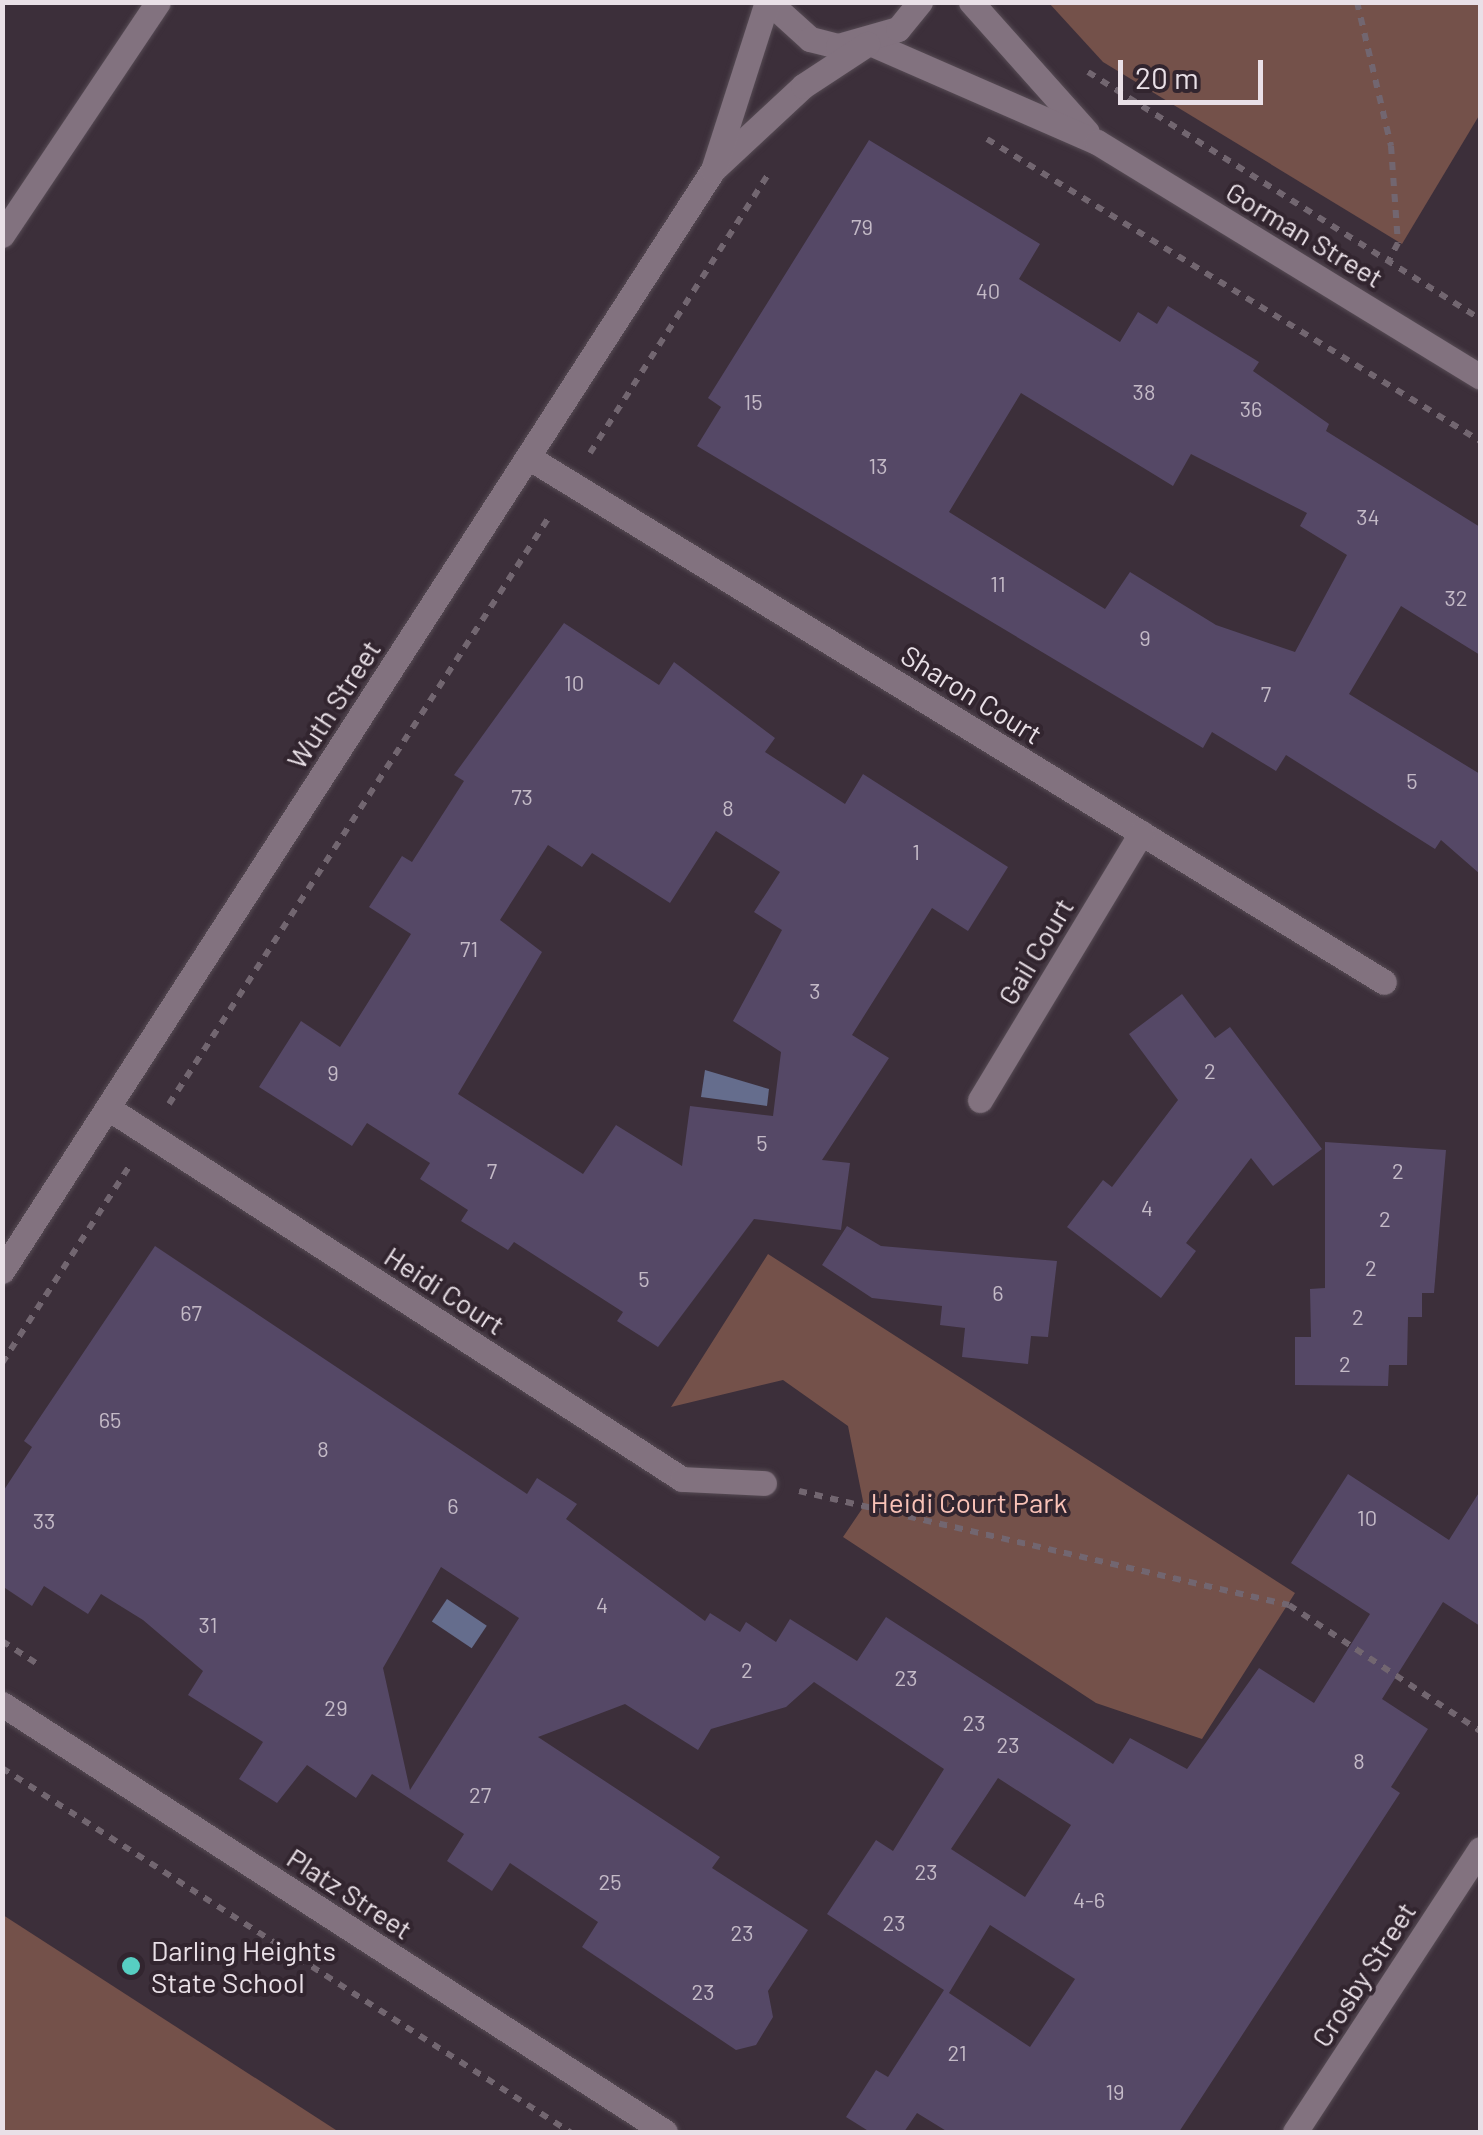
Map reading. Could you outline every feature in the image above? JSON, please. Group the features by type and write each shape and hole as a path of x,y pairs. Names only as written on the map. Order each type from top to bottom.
{"street":[{"path":"2,235 158,2"},
{"name":"Gorman Street","path":"768,2 810,39 869,43 1098,142 1480,377"},
{"name":"Wuth Street","path":"713,170 768,2"},
{"name":"Wuth Street","path":"2,1271 713,170 803,86 869,43 920,2"},
{"name":"Gorman Street","path":"970,2 1098,142"},
{"name":"Sharon Court","path":"528,457 1384,982"},
{"name":"Gail Court","path":"980,1100 1141,833"},
{"name":"Heidi Court","path":"108,1108 682,1479 764,1483"},
{"name":"Platz Street","path":"2,1704 665,2132"},
{"name":"Crosby Street","path":"1295,2132 1480,1849"}],"path":[{"path":"1357,2 1392,160 1398,242 1388,262"},
{"path":"1076,59 1132,106 1480,319"},
{"path":"976,132 1480,442"},
{"path":"2,1363 780,156"},
{"path":"764,1483 1290,1605 1480,1731"},
{"path":"2,1641 36,1663"},
{"path":"2,1768 570,2132"}],"green space":[{"path":"1049,3 1480,3 1480,114 1402,244 1103,62"},
{"name":"Heidi Court Park","path":"768,1254 1295,1593 1202,1739 1096,1703 843,1537 864,1506 848,1426 783,1380 671,1407"},
{"path":"3,1915 339,2132 3,2132"}],"water":[{"path":"705,1070 769,1089 767,1106 701,1097"},
{"path":"447,1599 487,1626 472,1648 432,1621"}],"building":[{"path":"869,140 1040,244 1019,279 1120,342 1138,312 1157,324 1168,306 1259,362 1253,371 1329,424 1326,431 1480,527 1480,655 1401,606 1349,694 1480,774 1480,874 1441,840 1435,849 1286,755 1276,771 1212,732 1203,748 697,446 721,407 708,398","holes":["1021,393 1173,486 1191,454 1307,513 1300,526 1347,555 1295,652 1216,625 1130,572 1105,609 949,512"]},
{"path":"564,623 659,685 674,662 775,738 765,752 845,804 863,774 1008,867 968,931 932,908 852,1035 889,1058 822,1160 850,1163 841,1230 754,1219 658,1347 617,1321 623,1312 514,1242 508,1250 461,1221 468,1210 420,1179 430,1163 367,1123 352,1146 259,1087 301,1021 340,1047 411,934 369,907 402,856 412,862 464,781 454,775","holes":["716,831 780,872 754,912 782,930 733,1021 781,1052 773,1116 690,1106 682,1166 616,1125 583,1174 458,1094 542,952 500,920 548,845 582,867 592,853 670,903"]},
{"path":"1182,994 1215,1038 1230,1027 1322,1149 1273,1186 1251,1158 1186,1243 1196,1251 1161,1298 1067,1227 1103,1180 1112,1187 1178,1100 1129,1034"},
{"path":"1325,1142 1446,1150 1434,1293 1422,1293 1422,1317 1408,1317 1407,1365 1389,1365 1388,1386 1295,1385 1295,1337 1311,1337 1310,1289 1325,1288"},
{"path":"847,1226 881,1246 1057,1261 1048,1337 1031,1336 1028,1364 962,1357 965,1328 940,1325 942,1306 872,1298 822,1265"},
{"path":"155,1246 527,1494 537,1478 577,1504 566,1519 705,1621 710,1613 740,1632 746,1622 776,1642 790,1619 857,1661 886,1617 1113,1764 1130,1738 1187,1769 1259,1668 1314,1703 1370,1614 1291,1563 1348,1474 1449,1540 1480,1491 1480,1626 1443,1602 1382,1699 1428,1729 1391,1787 1400,1793 1179,2132 948,2132 917,2113 904,2132 870,2132 846,2117 876,2070 888,2077 944,1990 827,1914 876,1840 893,1851 944,1769 814,1682 786,1707 711,1729 698,1750 625,1704 538,1737 720,1857 712,1868 808,1930 768,1991 773,2017 756,2045 736,2050 582,1947 598,1922 510,1863 492,1891 447,1861 464,1834 372,1774 356,1798 307,1765 277,1803 239,1779 263,1742 188,1695 203,1671 143,1620 101,1594 88,1614 44,1586 32,1606 2,1586 2,1493 32,1447 24,1441","holes":["441,1567 519,1618 410,1790 383,1668","998,1778 1071,1825 1025,1897 951,1849","990,1925 1075,1979 1030,2047 949,1993"]}],"place":[{"name":"Darling Heights State School","path":"131,1966"}]}
